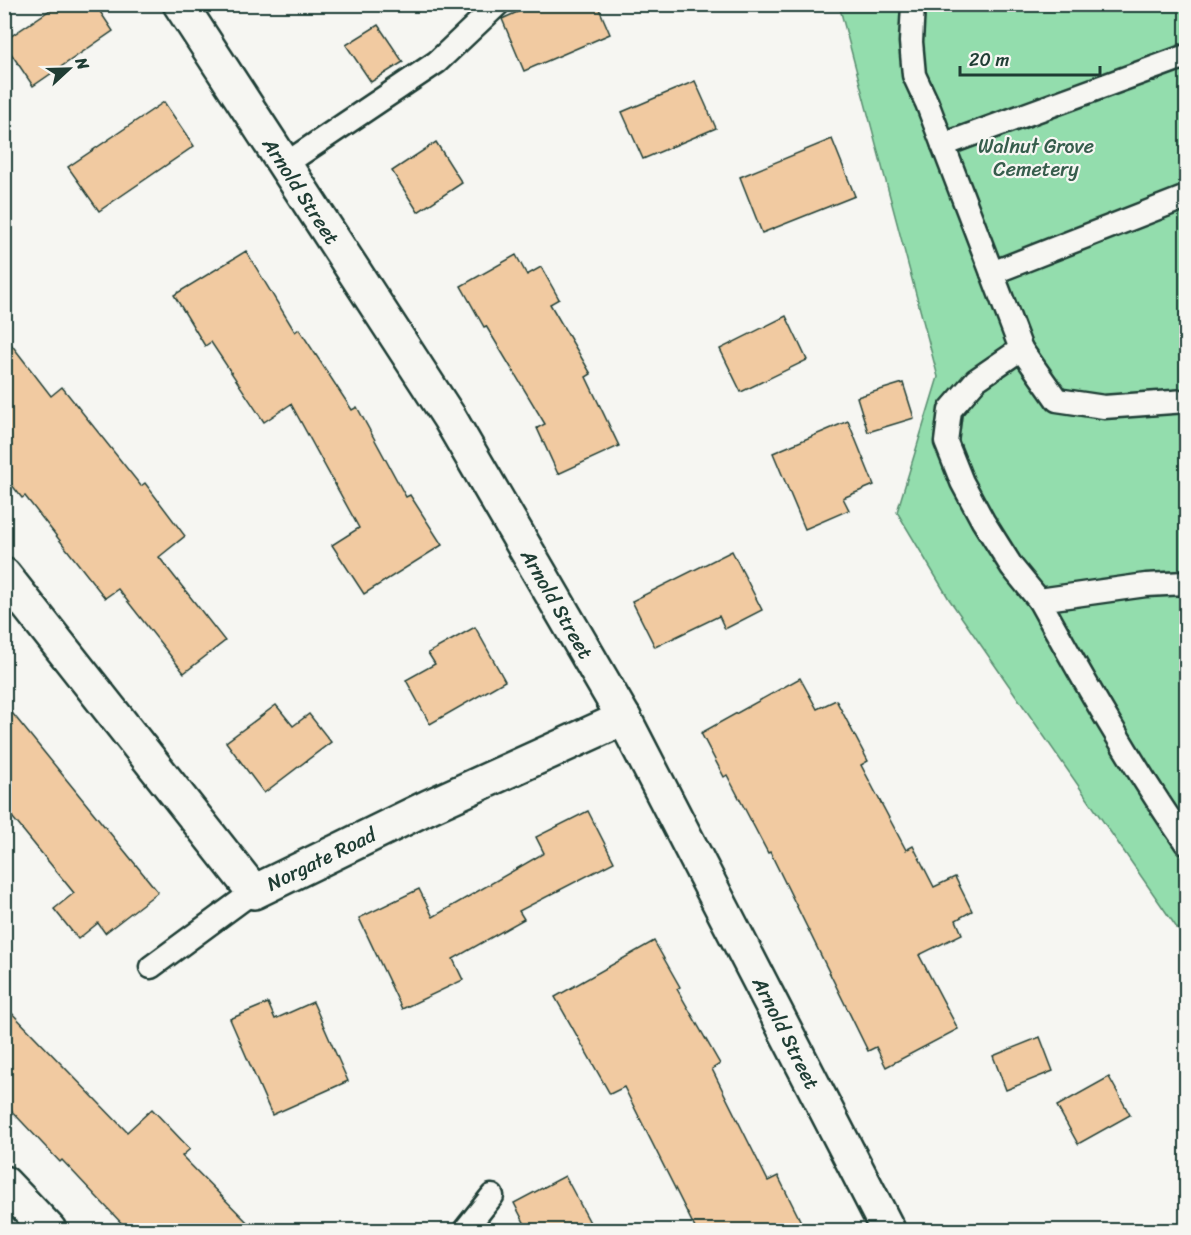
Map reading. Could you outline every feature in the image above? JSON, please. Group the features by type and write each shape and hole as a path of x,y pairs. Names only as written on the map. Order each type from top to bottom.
{"street":[{"name":"Arnold Street","path":"180,4 449,417 624,718 888,1230"},
{"name":"Norgate Road","path":"4,575 254,892 428,807 624,718"},
{"path":"4,1184 50,1230"}],"lane":[{"path":"284,165 437,62 498,4"},
{"path":"914,5 911,42 914,75 927,103 1021,349 1057,400 1104,407 1186,401"},
{"path":"943,145 1186,56"},
{"path":"992,273 1186,197"},
{"path":"1021,349 976,380 950,410 946,441 962,482 983,521 1012,567 1039,600 1103,714 1186,843"},
{"path":"1039,600 1146,585 1186,583"},
{"path":"151,967 254,892"},
{"path":"465,1230 492,1196"}],"green space":[{"name":"Walnut Grove Cemetery","path":"839,5 1186,5 1186,941 949,599 897,512 938,377"}],"building":[{"path":"59,4 95,4 113,31 33,86 4,41"},
{"path":"535,4 597,4 610,34 524,71 502,19"},
{"path":"378,25 403,62 371,82 346,45"},
{"path":"695,81 716,128 643,159 622,112"},
{"path":"164,102 194,146 99,211 68,167"},
{"path":"832,139 855,196 762,233 740,177"},
{"path":"436,142 462,183 418,212 392,171"},
{"path":"246,251 295,332 299,329 352,410 357,407 406,497 410,495 442,545 364,594 332,545 359,528 291,404 264,422 211,342 205,346 174,295"},
{"path":"516,255 527,275 541,267 559,299 550,304 591,374 586,377 619,446 558,474 537,428 545,424 461,286"},
{"path":"786,316 807,360 741,392 720,349"},
{"path":"4,335 51,396 62,387 141,486 145,483 185,536 159,557 225,641 184,673 118,589 105,598 25,496 22,498 4,475"},
{"path":"903,383 914,418 868,432 857,397"},
{"path":"848,421 874,485 843,498 849,510 805,529 773,453"},
{"path":"732,551 762,610 725,629 719,616 655,647 632,601"},
{"path":"475,627 505,681 430,724 406,680 435,664 428,653"},
{"path":"800,678 817,709 836,700 868,761 861,765 906,850 913,846 934,887 955,877 972,911 956,920 962,934 919,955 958,1029 886,1067 876,1047 868,1051 770,852 768,853 727,775 724,777 701,733"},
{"path":"4,703 158,892 105,933 98,923 78,939 54,909 74,893 4,807"},
{"path":"276,705 293,726 309,714 331,742 264,793 226,742"},
{"path":"588,811 614,862 519,911 524,919 453,959 463,980 402,1009 359,918 419,889 433,917 544,853 536,837"},
{"path":"654,941 680,987 677,989 720,1064 712,1069 768,1181 778,1176 805,1230 696,1230 624,1087 610,1094 555,997"},
{"path":"313,1002 348,1081 272,1115 230,1019 268,1003 275,1019"},
{"path":"4,1005 127,1132 152,1109 190,1149 182,1156 255,1230 128,1230 4,1103"},
{"path":"1040,1037 1053,1071 1006,1090 993,1056"},
{"path":"1109,1077 1130,1115 1078,1144 1057,1106"},
{"path":"565,1176 594,1230 528,1230 514,1203"}]}
